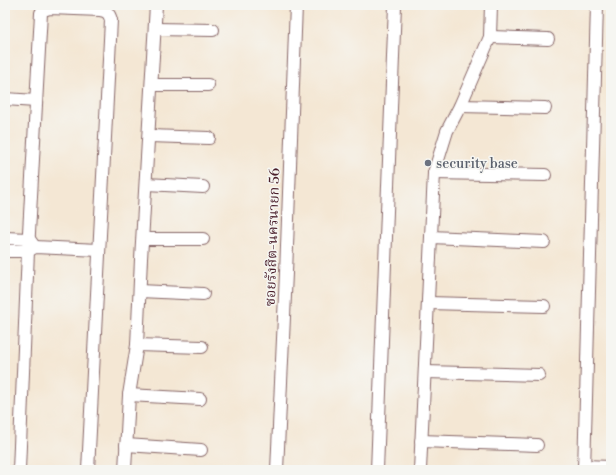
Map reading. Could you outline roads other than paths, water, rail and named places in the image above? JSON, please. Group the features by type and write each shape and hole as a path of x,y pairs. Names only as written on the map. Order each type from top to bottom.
{"street":[{"path":"125,470 129,395 137,345 156,5"},
{"name":"ซอยรังสิต-นครนายก 56","path":"277,470 296,5"},
{"path":"377,470 395,5"},
{"path":"420,470 434,172 447,131 460,106 490,37 491,5"},
{"path":"597,5 584,468 611,467"},
{"path":"19,470 31,246 36,101 41,13 43,10 59,6 100,10 106,11 110,14 88,470"},
{"path":"155,29 213,30"},
{"path":"490,37 548,39"},
{"path":"152,85 208,85"},
{"path":"5,99 36,101"},
{"path":"460,106 545,108"},
{"path":"149,136 209,138"},
{"path":"434,172 545,175"},
{"path":"146,184 203,187"},
{"path":"431,237 544,242"},
{"path":"5,238 31,246"},
{"path":"143,240 203,239"},
{"path":"5,250 31,246 99,250"},
{"path":"140,291 203,294"},
{"path":"428,303 544,306"},
{"path":"137,345 202,347"},
{"path":"425,372 539,375"},
{"path":"129,395 200,399"},
{"path":"421,441 537,445"},
{"path":"126,445 201,450"}],"place":[{"name":"security base","path":"428,163"}]}
